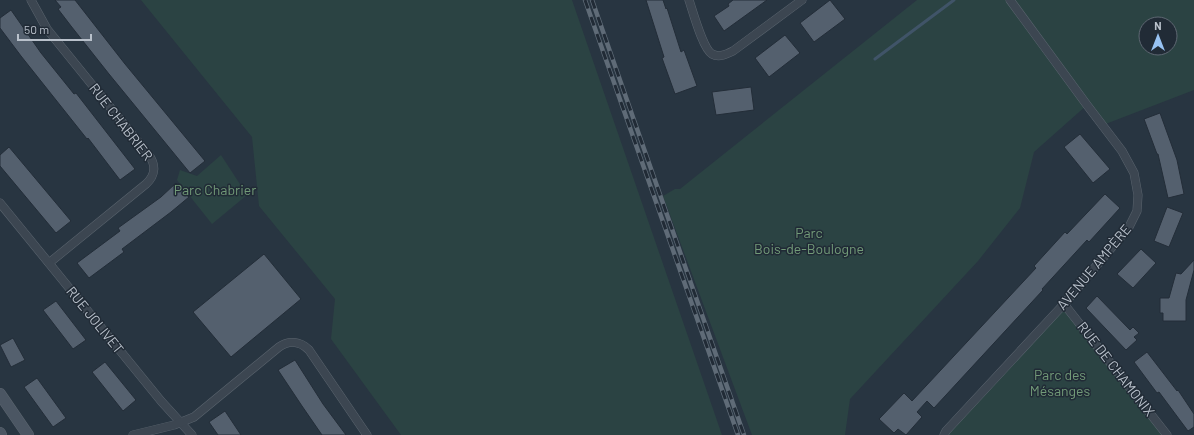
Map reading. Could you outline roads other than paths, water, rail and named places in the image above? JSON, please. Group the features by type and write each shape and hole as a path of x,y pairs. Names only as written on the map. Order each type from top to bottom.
{"street":[{"name":"RUE CHABRIER","path":"31,0 47,29 148,154 153,161 154,167 152,177 146,184 49,263"},
{"path":"689,0 705,47 713,54 722,56 733,51 802,0"},
{"name":"AVENUE AMPÈRE","path":"944,435 946,431 1064,304 1129,227 1137,211 1138,195 1134,173 1122,151 1010,0"},
{"name":"RUE JOLIVET","path":"0,203 161,401 192,435"},
{"name":"RUE DE CHAMONIX","path":"1064,304 1167,435"},
{"path":"133,435 192,419 287,342 297,343 304,346 313,355 367,435"},
{"path":"0,394 28,435"}],"waterway":[{"path":"875,59 954,0"}],"railway":[{"path":"585,0 738,435"},
{"path":"592,0 744,435"}],"park label":[{"name":"Parc Chabrier","path":"215,190"},
{"name":"Parc Bois-de-Boulogne","path":"809,242"},
{"name":"Parc des Mésanges","path":"1060,384"}]}
